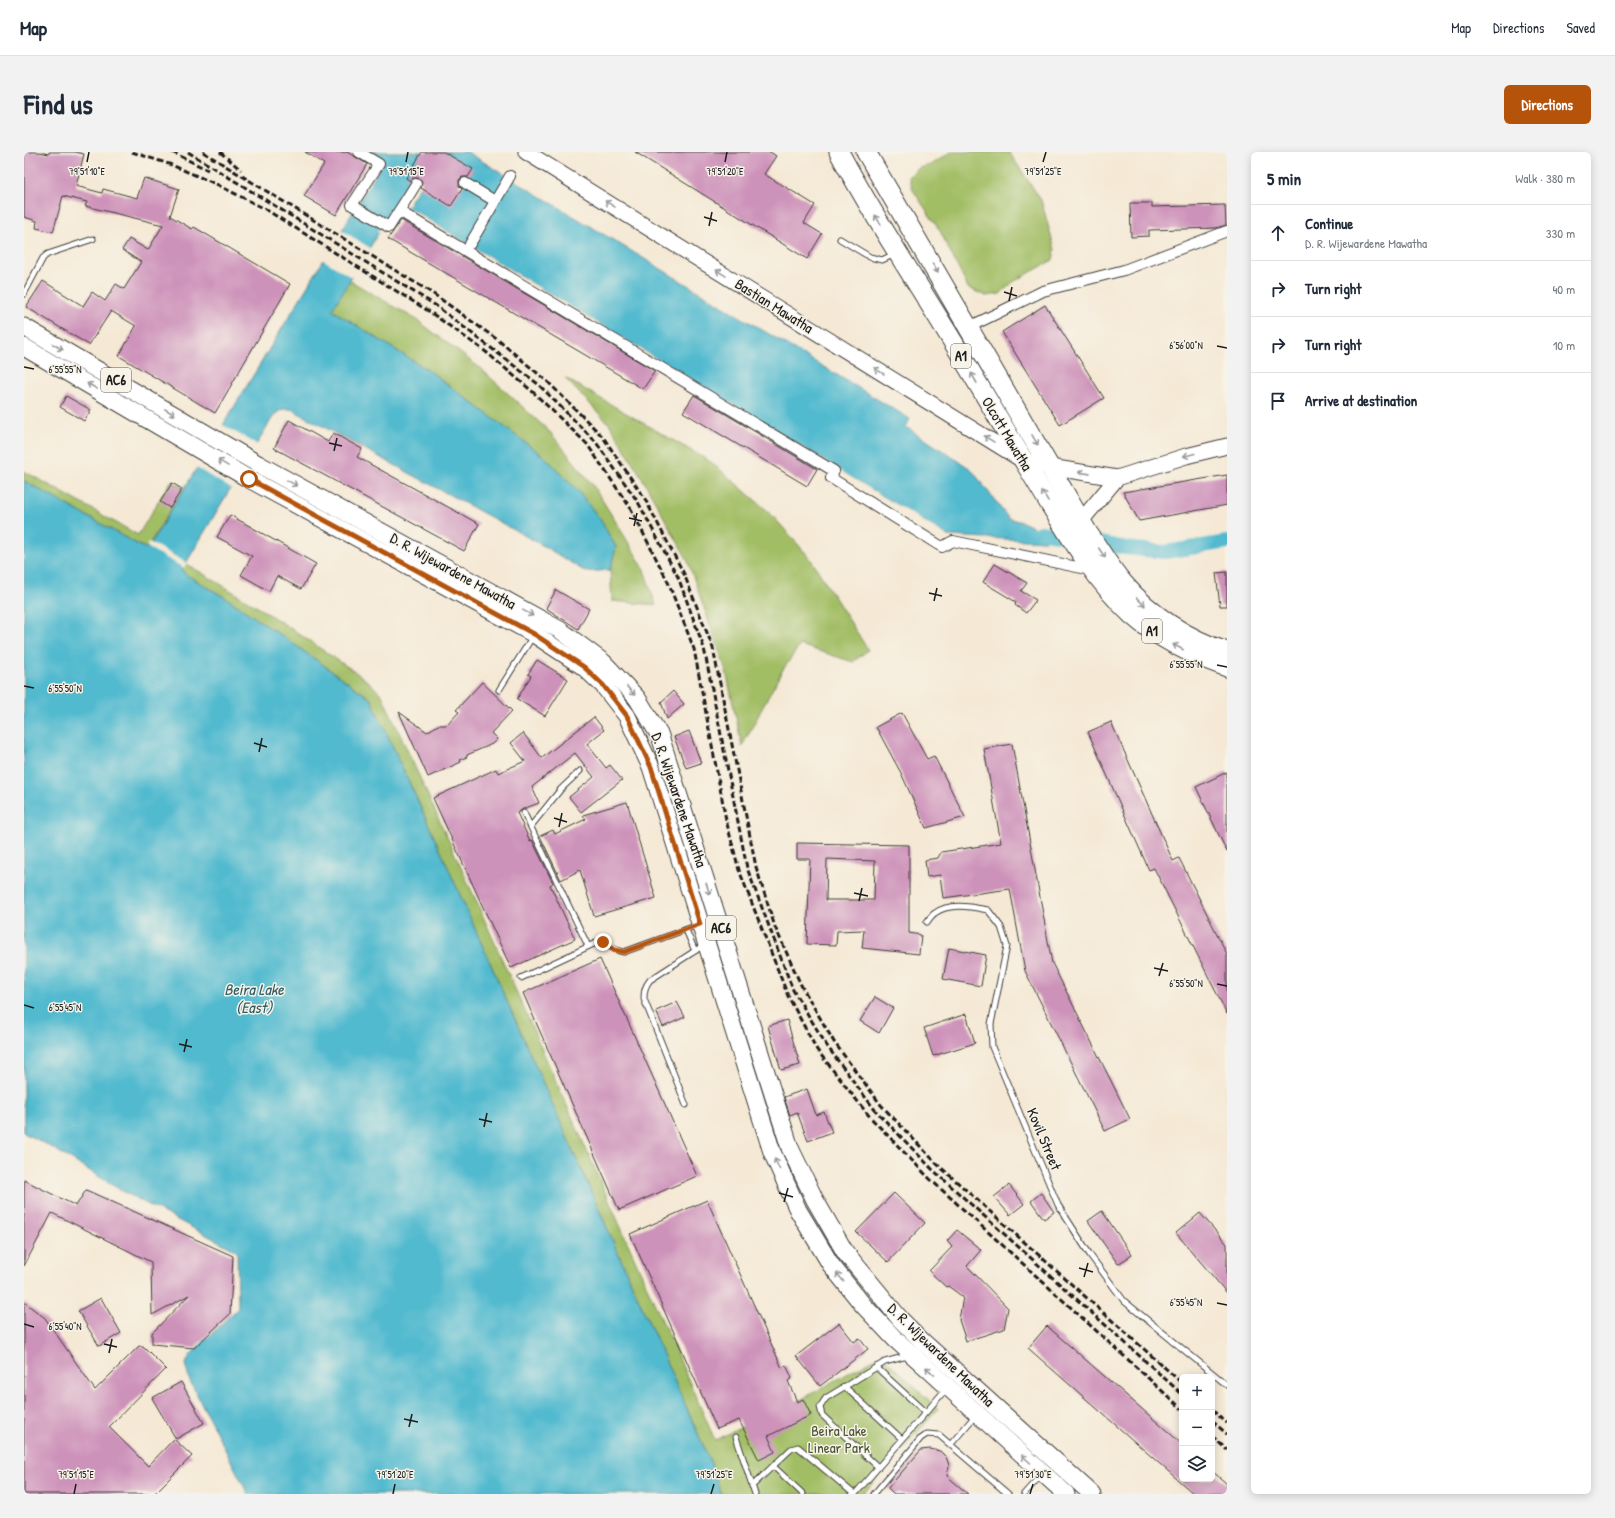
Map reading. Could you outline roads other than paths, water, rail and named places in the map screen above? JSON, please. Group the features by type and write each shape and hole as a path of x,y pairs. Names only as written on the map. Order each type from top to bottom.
{"highway":[{"name":"Olcott Mawatha","path":"839,152 898,253 942,323 1022,460 1133,594 1158,616 1190,636 1227,652"},
{"name":"Olcott Mawatha","path":"866,152 1050,467 1078,528 1094,570 1131,614 1150,629 1184,650 1227,667"},
{"path":"898,253 918,239"}],"main road":[{"name":"D. R. Wijewardene Mawatha","path":"24,327 258,464 560,630 603,662 637,698 662,742 790,1148 815,1200 845,1252 901,1320 922,1341 1092,1494"},
{"name":"D. R. Wijewardene Mawatha","path":"24,347 249,479 534,634 584,667 603,685 627,716 651,767 693,927 772,1152 798,1210 830,1265 863,1305 912,1354 1066,1494"}],"street":[{"path":"359,152 379,164 352,205 389,227 416,184"},
{"name":"Bastian Mawatha","path":"526,152 1022,460 1050,467 1117,478"},
{"path":"470,244 510,176"},
{"path":"465,184 495,201"},
{"path":"400,211 834,471 831,478 942,547 953,541 1094,570"},
{"path":"969,327 1043,291 1124,270 1227,231"},
{"path":"1078,528 1117,478 1186,456 1227,446"}],"lane":[{"path":"24,294 43,258 48,254 93,239"},
{"path":"840,239 870,257 882,260 898,253"},
{"path":"498,690 534,634"},
{"path":"531,826 561,789 580,771"},
{"path":"524,813 588,946"},
{"name":"Kovil Street","path":"926,922 935,912 953,907 970,907 988,910 1001,927 1007,946 991,1024 992,1047 1058,1204 1090,1255 1124,1301 1227,1385"},
{"path":"521,978 598,942 603,942 614,950 624,952 693,927"},
{"path":"686,1106 644,1000 644,992 650,980 701,947"},
{"path":"878,1467 822,1415 820,1410 823,1401 876,1367 885,1362 912,1354"},
{"path":"876,1367 925,1412"},
{"path":"845,1387 902,1439"},
{"path":"752,1486 794,1447 801,1448 854,1494 948,1387"},
{"path":"951,1444 977,1414"},
{"path":"874,1494 924,1436 933,1433 939,1435 951,1444 1008,1494"},
{"path":"736,1438 755,1494"},
{"path":"773,1466 803,1494"},
{"path":"1024,1494 1043,1474"}],"water":[{"name":"Beira Lake (East)","path":"369,152 422,152 406,178 410,181 332,310 431,372 546,458 578,491 600,519 616,547 610,570 586,572 542,545 291,409 287,409 274,415 270,421 182,570 185,574 226,598 288,640 371,699 442,854 710,1461 721,1494 248,1494 189,1379 185,1364 191,1354 238,1308 237,1251 124,1192 46,1144 24,1133 24,481 142,547 148,548 384,161"},
{"path":"444,152 467,152 910,419 906,427 971,469 1009,519 1020,521 1034,528 1039,532 1045,541 948,536 407,207 420,186 451,205 473,170"}],"waterway":[{"path":"1041,532 1126,548 1165,552 1227,542"}],"railway":[{"path":"132,152 169,164 216,184 265,209 430,312 486,352 533,392 587,444 631,509 668,582 694,649 726,820 739,870 788,996 817,1050 870,1117 930,1179 1179,1406"},
{"path":"172,152 208,170"},
{"path":"188,152 435,305 538,384 595,441 638,502 678,577 704,648 747,868 793,990 827,1046 875,1110 933,1170 1179,1391"},
{"path":"203,152 432,293 498,340 548,382 603,437 645,499 684,574 713,648 756,867 775,927 801,985 834,1042 881,1105 938,1165 1179,1380"},
{"path":"220,152 241,170"},
{"path":"1215,1413 1227,1423"},
{"path":"1215,1424 1227,1434"},
{"path":"1215,1439 1227,1450"}],"park label":[{"name":"Beira Lake Linear Park","path":"839,1440"}]}
